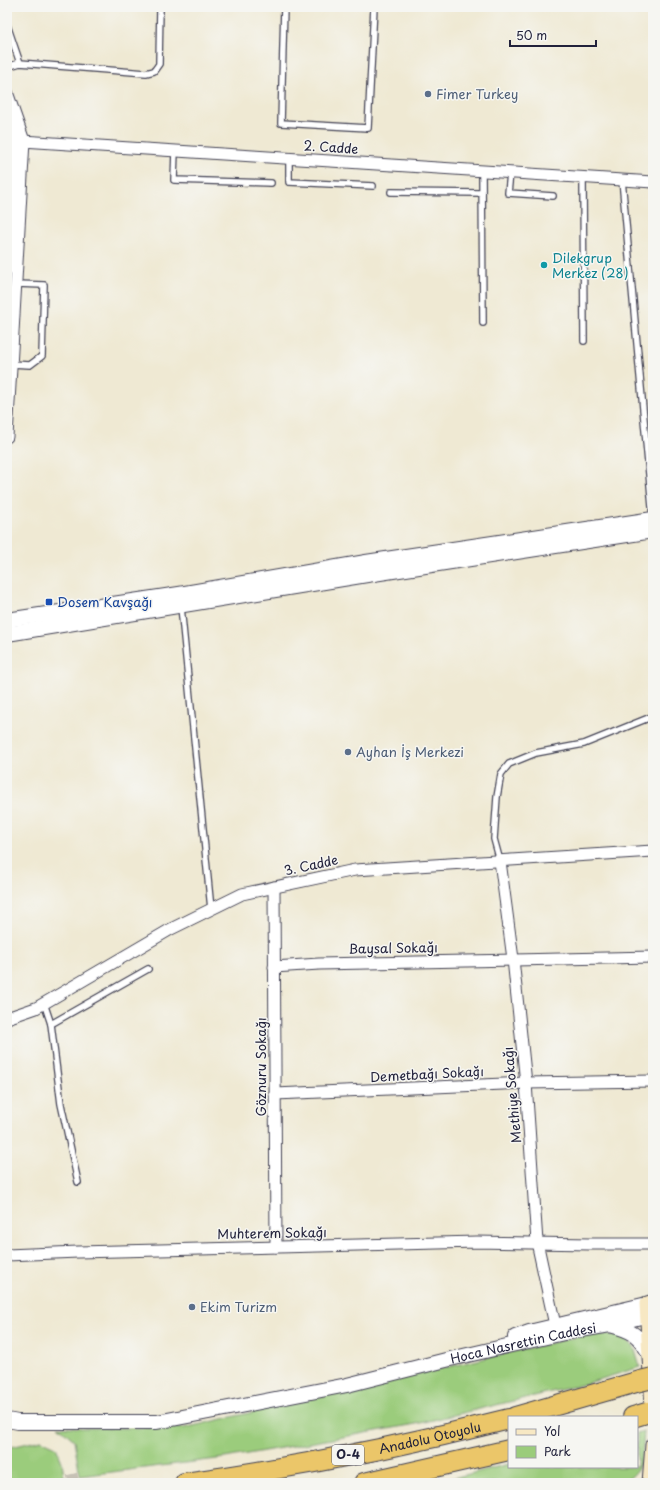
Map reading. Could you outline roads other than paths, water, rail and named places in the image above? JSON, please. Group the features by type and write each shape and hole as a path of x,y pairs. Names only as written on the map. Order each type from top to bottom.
{"highway":[{"path":"519,1416 647,1380"},
{"name":"Anadolu Otoyolu","path":"185,1483 236,1476 357,1453 508,1419"},
{"name":"O-4","path":"364,1483 508,1450"}],"main road":[{"path":"645,1413 650,1355 650,1309"},
{"path":"639,1483 645,1476 653,1452"},
{"path":"650,1483 653,1452"}],"street":[{"path":"7,92 16,141 7,437"},
{"path":"7,116 16,141"},
{"name":"2. Cadde","path":"16,141 653,182"},
{"path":"7,634 359,563 653,520"},
{"path":"7,620 180,599 653,531"},
{"name":"3. Cadde","path":"7,1018 36,1008 171,929 242,894 355,870 653,851"},
{"name":"Methiye Sokağı","path":"500,861 513,959 526,1083 537,1242 555,1325"},
{"name":"Göznuru Sokağı","path":"274,887 276,1247"},
{"name":"Baysal Sokağı","path":"274,967 319,964 653,957"},
{"name":"Demetbağı Sokağı","path":"275,1094 526,1083 653,1081"},
{"name":"Muhterem Sokağı","path":"7,1255 469,1242 653,1244"},
{"name":"Hoca Nasrettin Caddesi","path":"450,1359 529,1332 555,1325 650,1309"},
{"name":"Hoca Nasrettin Caddesi","path":"450,1359 564,1333 610,1325 650,1309"},
{"name":"Hoca Nasrettin Caddesi","path":"610,1325 628,1330 641,1339 650,1355"},
{"path":"7,1420 18,1422 157,1422 347,1385 450,1359"}],"lane":[{"path":"7,67 20,63 150,73 157,69 159,64 160,7"},
{"path":"284,7 281,123 368,128 374,7"},
{"path":"7,26 20,63"},
{"path":"175,151 174,180 271,183"},
{"path":"289,158 289,182 373,186"},
{"path":"482,171 483,323"},
{"path":"510,173 508,193 553,196"},
{"path":"583,178 584,341"},
{"path":"622,180 653,520"},
{"path":"391,192 482,193"},
{"path":"9,364 30,365 42,356 44,285 11,276"},
{"path":"180,599 211,909"},
{"path":"500,861 494,839 497,797 502,774 509,764 536,753 584,744 651,717 653,718"},
{"path":"51,1024 148,969"},
{"path":"44,1003 51,1024 61,1104 78,1182"}],"tunnel":[{"path":"72,1474 74,1483"}],"place":[{"name":"Fimer Turkey","path":"428,94"},
{"name":"Dilekgrup Merkez (28)","path":"544,265"},
{"name":"Dosem Kavşağı","path":"49,602"},
{"name":"Ayhan İş Merkezi","path":"348,752"},
{"name":"Ekim Turizm","path":"192,1307"}]}
